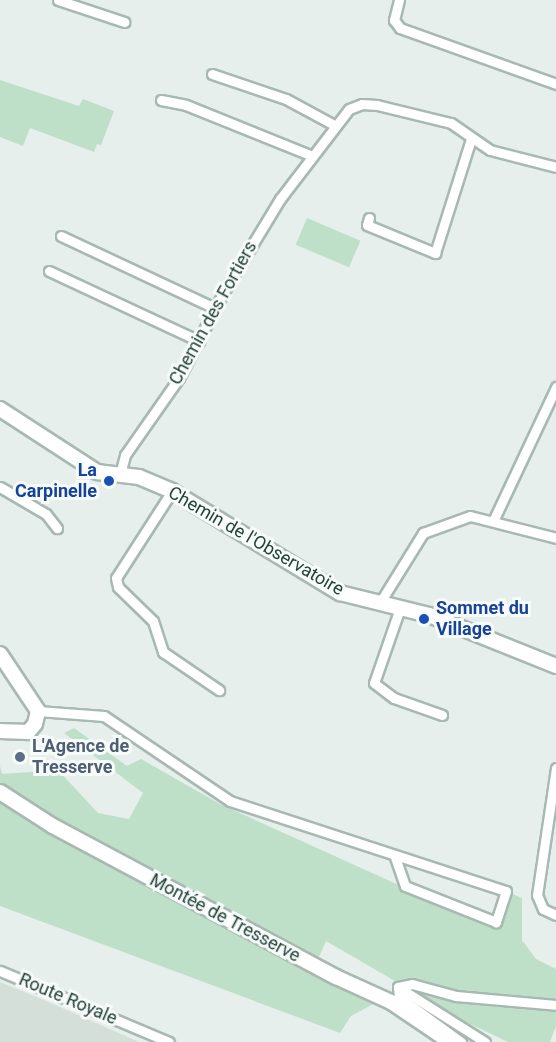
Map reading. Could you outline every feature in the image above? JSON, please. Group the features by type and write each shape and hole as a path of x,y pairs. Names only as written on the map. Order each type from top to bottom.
{"street":[{"path":"58,0 124,22"},
{"path":"399,0 394,20 400,28 556,84"},
{"path":"212,74 286,99 334,125"},
{"path":"161,100 186,105 312,156"},
{"name":"Chemin des Fortiers","path":"120,474 125,455 179,378 215,308 280,199 348,109 362,104 377,105 451,123 464,129 471,140 529,163 556,168"},
{"path":"369,218 367,225 435,253 471,140"},
{"path":"60,236 215,308"},
{"path":"49,271 199,340"},
{"path":"494,519 556,387"},
{"name":"Chemin de l'Observatoire","path":"0,409 89,467 120,474 172,491 340,593 453,624 556,666"},
{"path":"0,487 46,514 57,528"},
{"path":"172,491 116,578 118,587 153,621 163,652 219,690"},
{"path":"379,604 423,533 470,516 494,519 556,538"},
{"path":"400,608 374,683 394,698 442,715"},
{"path":"0,654 38,711 35,724 28,732 0,731"},
{"path":"38,711 104,716 230,801 395,857 506,891 496,922 405,886 395,857"},
{"path":"556,768 552,824 537,895 543,909 556,915"},
{"name":"Montée de Tresserve","path":"0,792 53,826 336,977 392,1002 450,1042"},
{"name":"Route Royale","path":"0,971 169,1042"},
{"path":"398,987 412,984 456,996 556,1005"},
{"path":"398,987 399,997 461,1042"},
{"path":"398,987 485,1042"}],"shaded area":[{"path":"0,982 44,1000 139,1042 0,1042"}],"green space":[{"path":"0,80 79,106 83,99 114,111 101,145 97,144 94,152 30,128 23,146 0,137"},
{"path":"307,218 360,241 349,267 296,245"},
{"path":"74,728 127,766 141,759 220,804 496,929 510,893 522,898 522,940 536,959 556,969 556,1026 550,1042 508,1042 464,1021 326,941 313,971 375,1003 351,1016 340,1033 0,906 0,766 2,774 58,770 98,813 129,819 143,793 64,733"}],"place":[{"name":"La Carpinelle","path":"109,481"},
{"name":"Sommet du Village","path":"424,619"},
{"name":"L'Agence de Tresserve","path":"20,757"}]}
